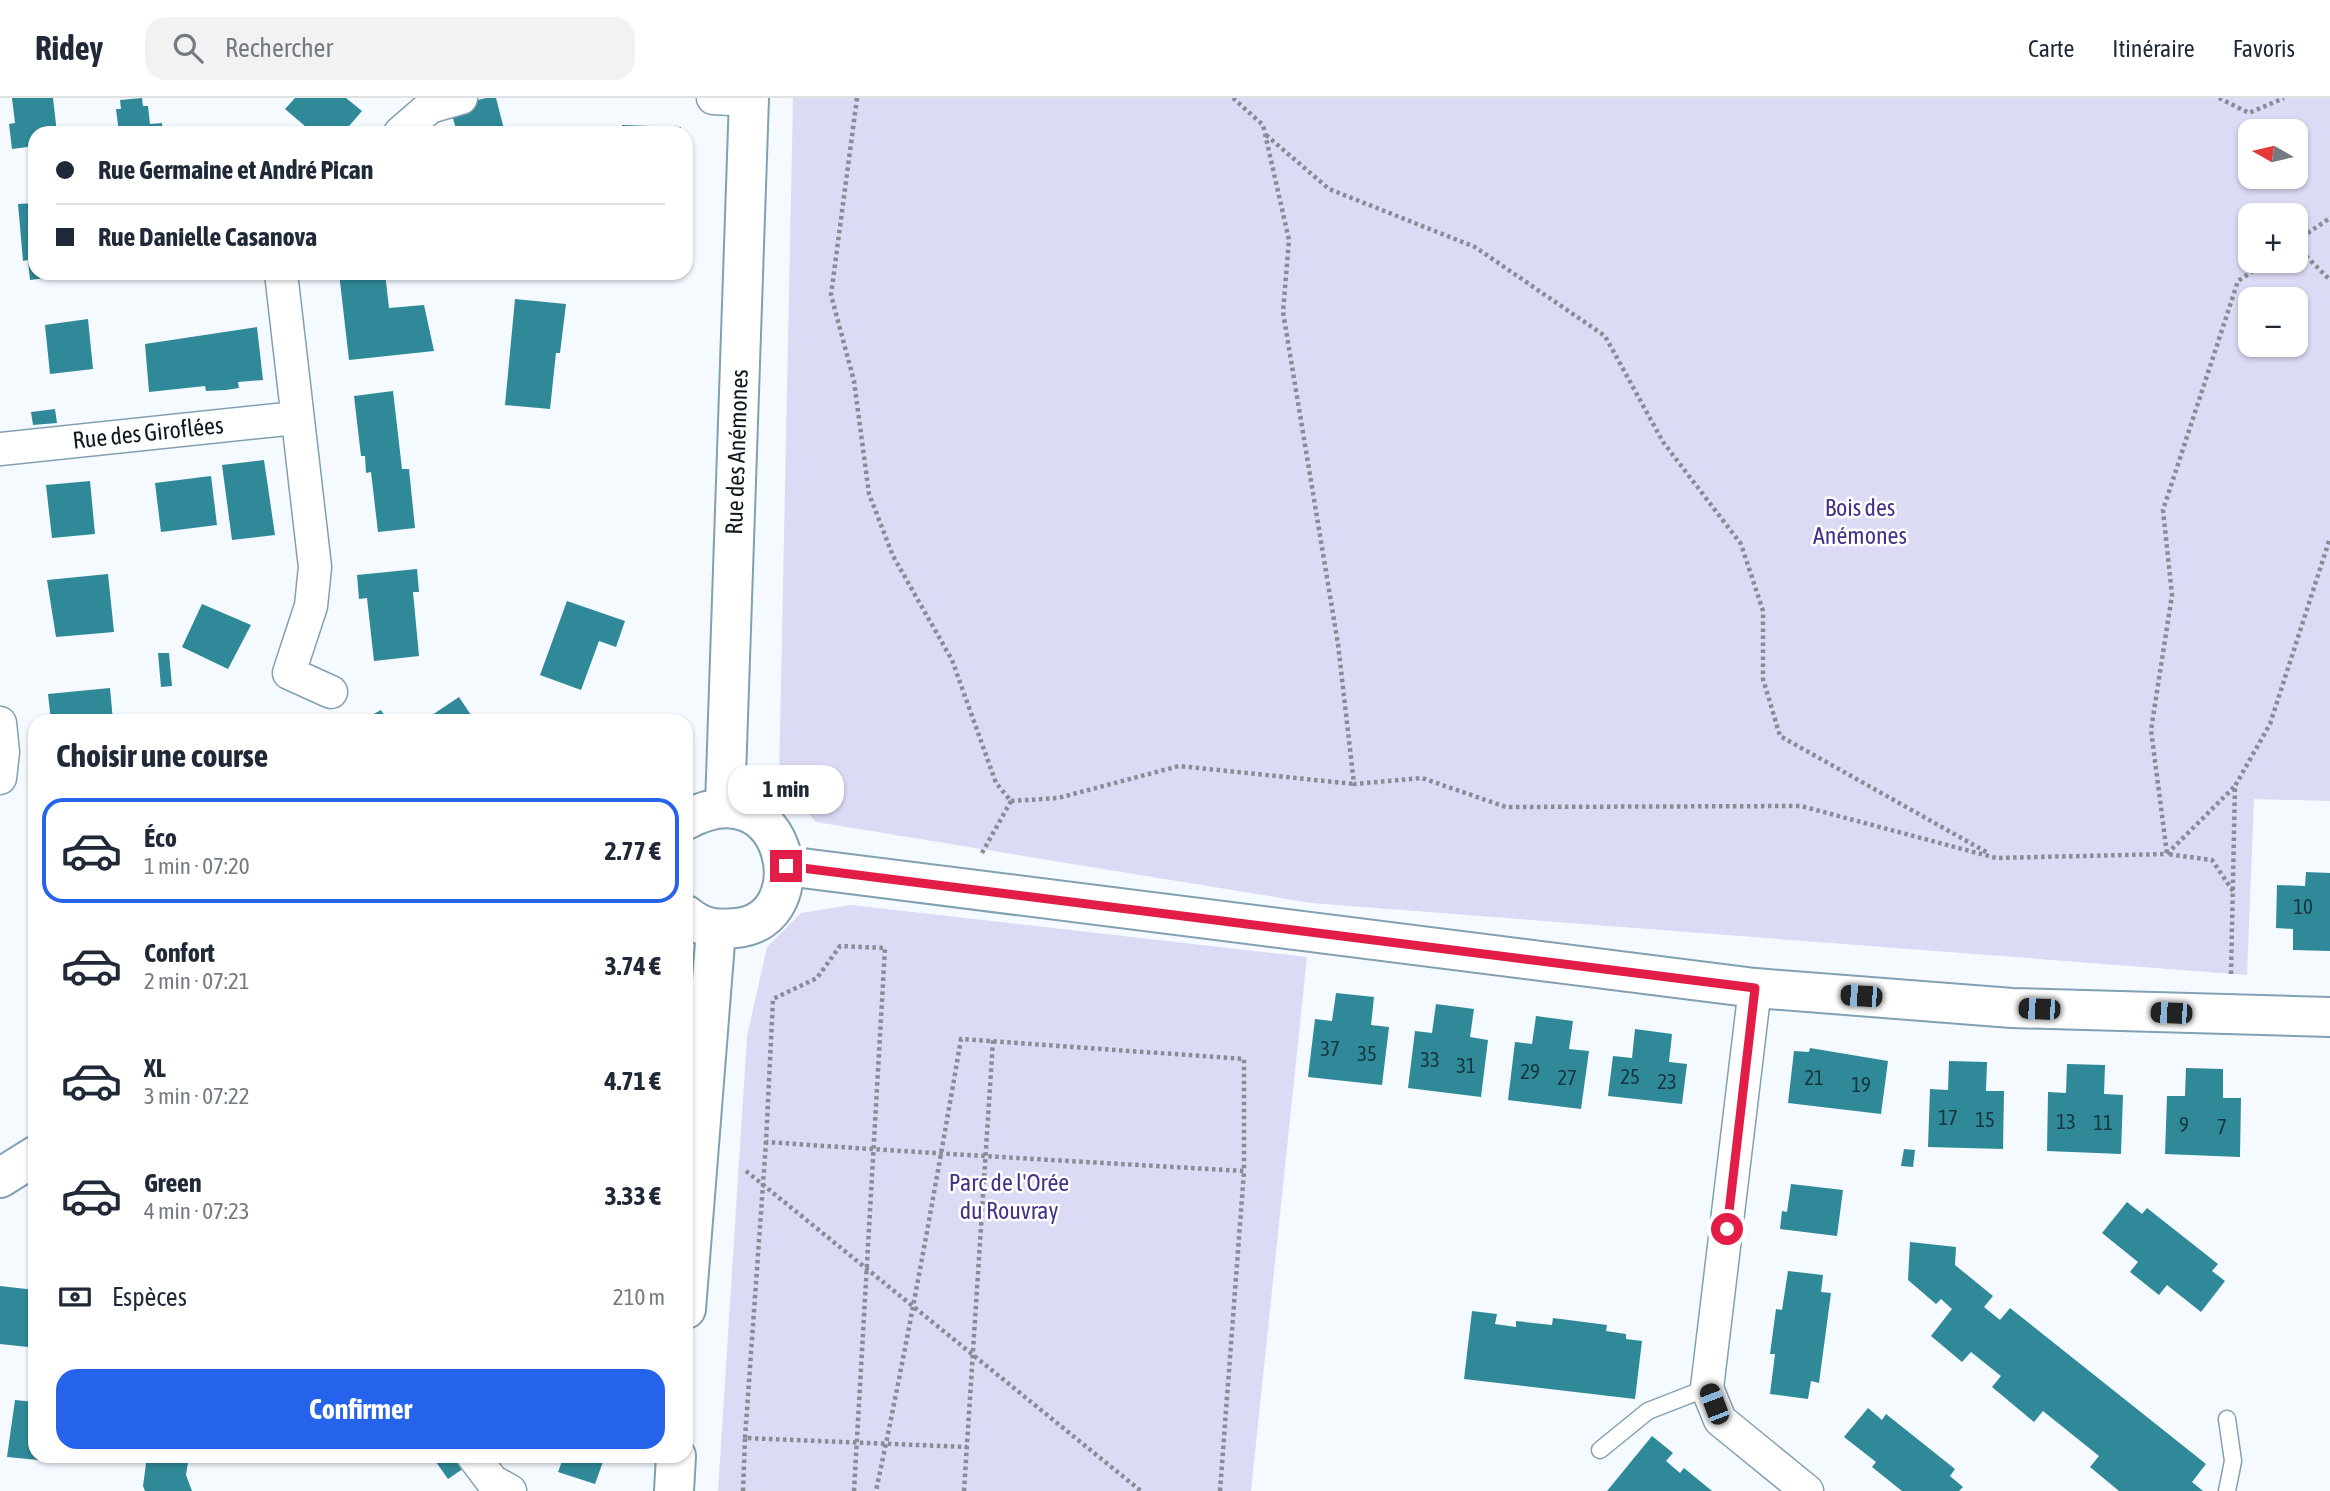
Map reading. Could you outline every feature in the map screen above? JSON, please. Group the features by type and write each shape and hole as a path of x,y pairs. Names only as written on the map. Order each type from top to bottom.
{"street":[{"path":"408,126 430,107 461,98"},
{"name":"Rue des Anémones","path":"724,806 737,99"},
{"path":"282,280 315,567 311,606 289,673 331,692"},
{"name":"Rue des Giroflées","path":"0,449 296,418"},
{"path":"0,723 3,752 0,778"},
{"path":"693,816 706,809 724,806 754,814 772,830 780,844 786,866 782,888 773,906 762,917 742,928 701,923 693,1129"},
{"path":"786,866 1755,988 2012,1008 2330,1017"},
{"path":"1755,988 1707,1388 1720,1420 1807,1491"},
{"path":"0,1178 28,1160"},
{"path":"478,1463 492,1481 510,1491"},
{"path":"674,1491 676,1463"}],"lane":[{"path":"1600,1450 1648,1412 1707,1388"},
{"path":"2227,1419 2233,1461 2227,1491"}],"path":[{"path":"857,98 831,295 854,381 869,494 893,556 952,660 996,783 1011,802"},
{"path":"1233,98 1263,125 1289,240 1283,312 1338,645 1354,784"},
{"path":"2219,98 2249,113 2284,98"},
{"path":"1265,135 1329,188 1475,247 1605,336 1663,442 1741,544 1763,611 1763,678 1780,736 1996,858"},
{"path":"2308,235 2330,218"},
{"path":"2308,257 2330,280"},
{"path":"2167,854 2151,730 2172,595 2163,510 2238,281 2250,273"},
{"path":"2167,854 2235,786 2270,724 2330,538"},
{"path":"1011,802 1058,798 1179,766 1354,784 1422,778 1506,807 1801,806 1996,858 2167,854 2212,860 2234,891"},
{"path":"2231,974 2235,786"},
{"path":"962,888 1011,802"},
{"path":"743,1491 773,999 817,978 841,946 885,948 854,1491"},
{"path":"876,1491 915,1310 961,1038 1244,1059 1244,1171 1220,1491"},
{"path":"964,1491 993,1041"},
{"path":"766,1142 1244,1171"},
{"path":"747,1171 1141,1491"},
{"path":"745,1438 967,1447"}],"green space":[{"name":"Bois des Anémones","path":"793,98 2330,98 2330,801 2254,799 2247,975 1311,903 816,822 779,781"},
{"name":"Parc de l'Orée du Rouvray","path":"851,905 1307,957 1251,1491 718,1491 747,1036 767,947 801,913"}],"building":[{"path":"12,98 53,98 56,126 28,126 28,147 12,149 9,124 15,123"},
{"path":"142,98 143,106 148,106 150,124 162,123 162,126 118,126 116,109 121,109 120,100"},
{"path":"295,98 346,98 362,111 349,126 305,126 285,109"},
{"path":"496,98 503,126 455,126 450,107"},
{"path":"28,203 28,260 23,261 18,204"},
{"path":"340,280 386,280 389,308 424,305 434,351 349,360"},
{"path":"515,299 566,304 560,353 556,353 550,409 505,405"},
{"path":"88,319 93,369 50,374 45,325"},
{"path":"257,327 263,380 238,382 239,388 226,390 206,391 205,386 149,392 145,344"},
{"path":"393,391 402,469 409,469 415,528 378,532 371,472 366,473 365,456 361,456 354,396"},
{"path":"55,409 57,423 33,425 31,412"},
{"path":"264,460 275,535 232,540 222,465"},
{"path":"211,476 217,525 161,532 155,483"},
{"path":"90,481 95,534 52,538 46,485"},
{"path":"417,569 419,592 413,592 419,656 374,661 367,598 359,599 357,575"},
{"path":"108,574 114,632 56,637 47,580"},
{"path":"567,601 625,621 616,647 599,641 581,690 540,675"},
{"path":"202,604 251,625 228,669 182,647"},
{"path":"158,653 169,653 172,686 161,687"},
{"path":"110,688 112,714 50,714 48,694"},
{"path":"459,697 470,714 434,714"},
{"path":"2306,872 2330,873 2330,951 2293,950 2293,929 2276,928 2277,885 2305,886"},
{"path":"1336,993 1374,997 1371,1025 1389,1027 1382,1085 1308,1077 1315,1019 1332,1021"},
{"path":"1436,1004 1474,1009 1470,1037 1488,1040 1481,1097 1408,1088 1415,1031 1432,1033"},
{"path":"1536,1016 1573,1021 1569,1049 1589,1051 1581,1109 1508,1100 1515,1042 1532,1044"},
{"path":"1635,1029 1672,1034 1669,1062 1687,1064 1682,1104 1608,1096 1613,1056 1632,1058"},
{"path":"1810,1048 1888,1061 1881,1114 1788,1103 1794,1051 1809,1052"},
{"path":"1949,1061 1987,1062 1986,1091 2004,1091 2003,1149 1928,1147 1930,1089 1948,1090"},
{"path":"2067,1064 2105,1065 2104,1094 2123,1095 2121,1154 2047,1151 2048,1092 2066,1093"},
{"path":"2186,1068 2223,1069 2223,1098 2241,1098 2240,1157 2165,1154 2167,1096 2185,1096"},
{"path":"1904,1149 1915,1150 1913,1167 1901,1166"},
{"path":"1791,1184 1843,1190 1837,1236 1780,1229 1782,1211 1787,1212"},
{"path":"2127,1202 2142,1214 2147,1208 2218,1264 2212,1271 2225,1281 2201,1312 2167,1285 2159,1295 2130,1272 2138,1262 2102,1233"},
{"path":"1910,1242 1956,1247 1955,1265 1993,1296 1984,1307 2000,1320 2010,1308 2206,1464 2192,1482 2203,1491 2119,1491 2090,1467 2099,1456 2043,1411 2034,1422 1992,1387 2001,1376 1971,1352 1962,1362 1931,1336 1952,1309 1941,1299 1936,1304 1908,1280"},
{"path":"1788,1271 1823,1275 1821,1292 1831,1293 1819,1383 1811,1381 1808,1399 1770,1394 1775,1354 1770,1354 1776,1309 1782,1310"},
{"path":"0,1286 28,1289 28,1347 0,1344"},
{"path":"1472,1311 1497,1314 1495,1324 1516,1327 1516,1321 1552,1325 1553,1318 1607,1325 1606,1331 1626,1334 1626,1339 1642,1341 1635,1399 1464,1379"},
{"path":"15,1400 28,1401 28,1459 7,1457"},
{"path":"1868,1408 1882,1420 1886,1414 1955,1469 1950,1476 1963,1487 1959,1491 1902,1491 1872,1467 1876,1462 1844,1437"},
{"path":"1652,1436 1673,1453 1666,1461 1680,1473 1684,1468 1712,1491 1607,1491"},
{"path":"146,1463 188,1463 186,1475 192,1491 145,1491 143,1486"},
{"path":"437,1463 465,1463 467,1466 448,1479"},
{"path":"561,1463 602,1463 595,1484 558,1472"}],"route":[{"path":"786,866 1755,988 1727,1229"}]}
